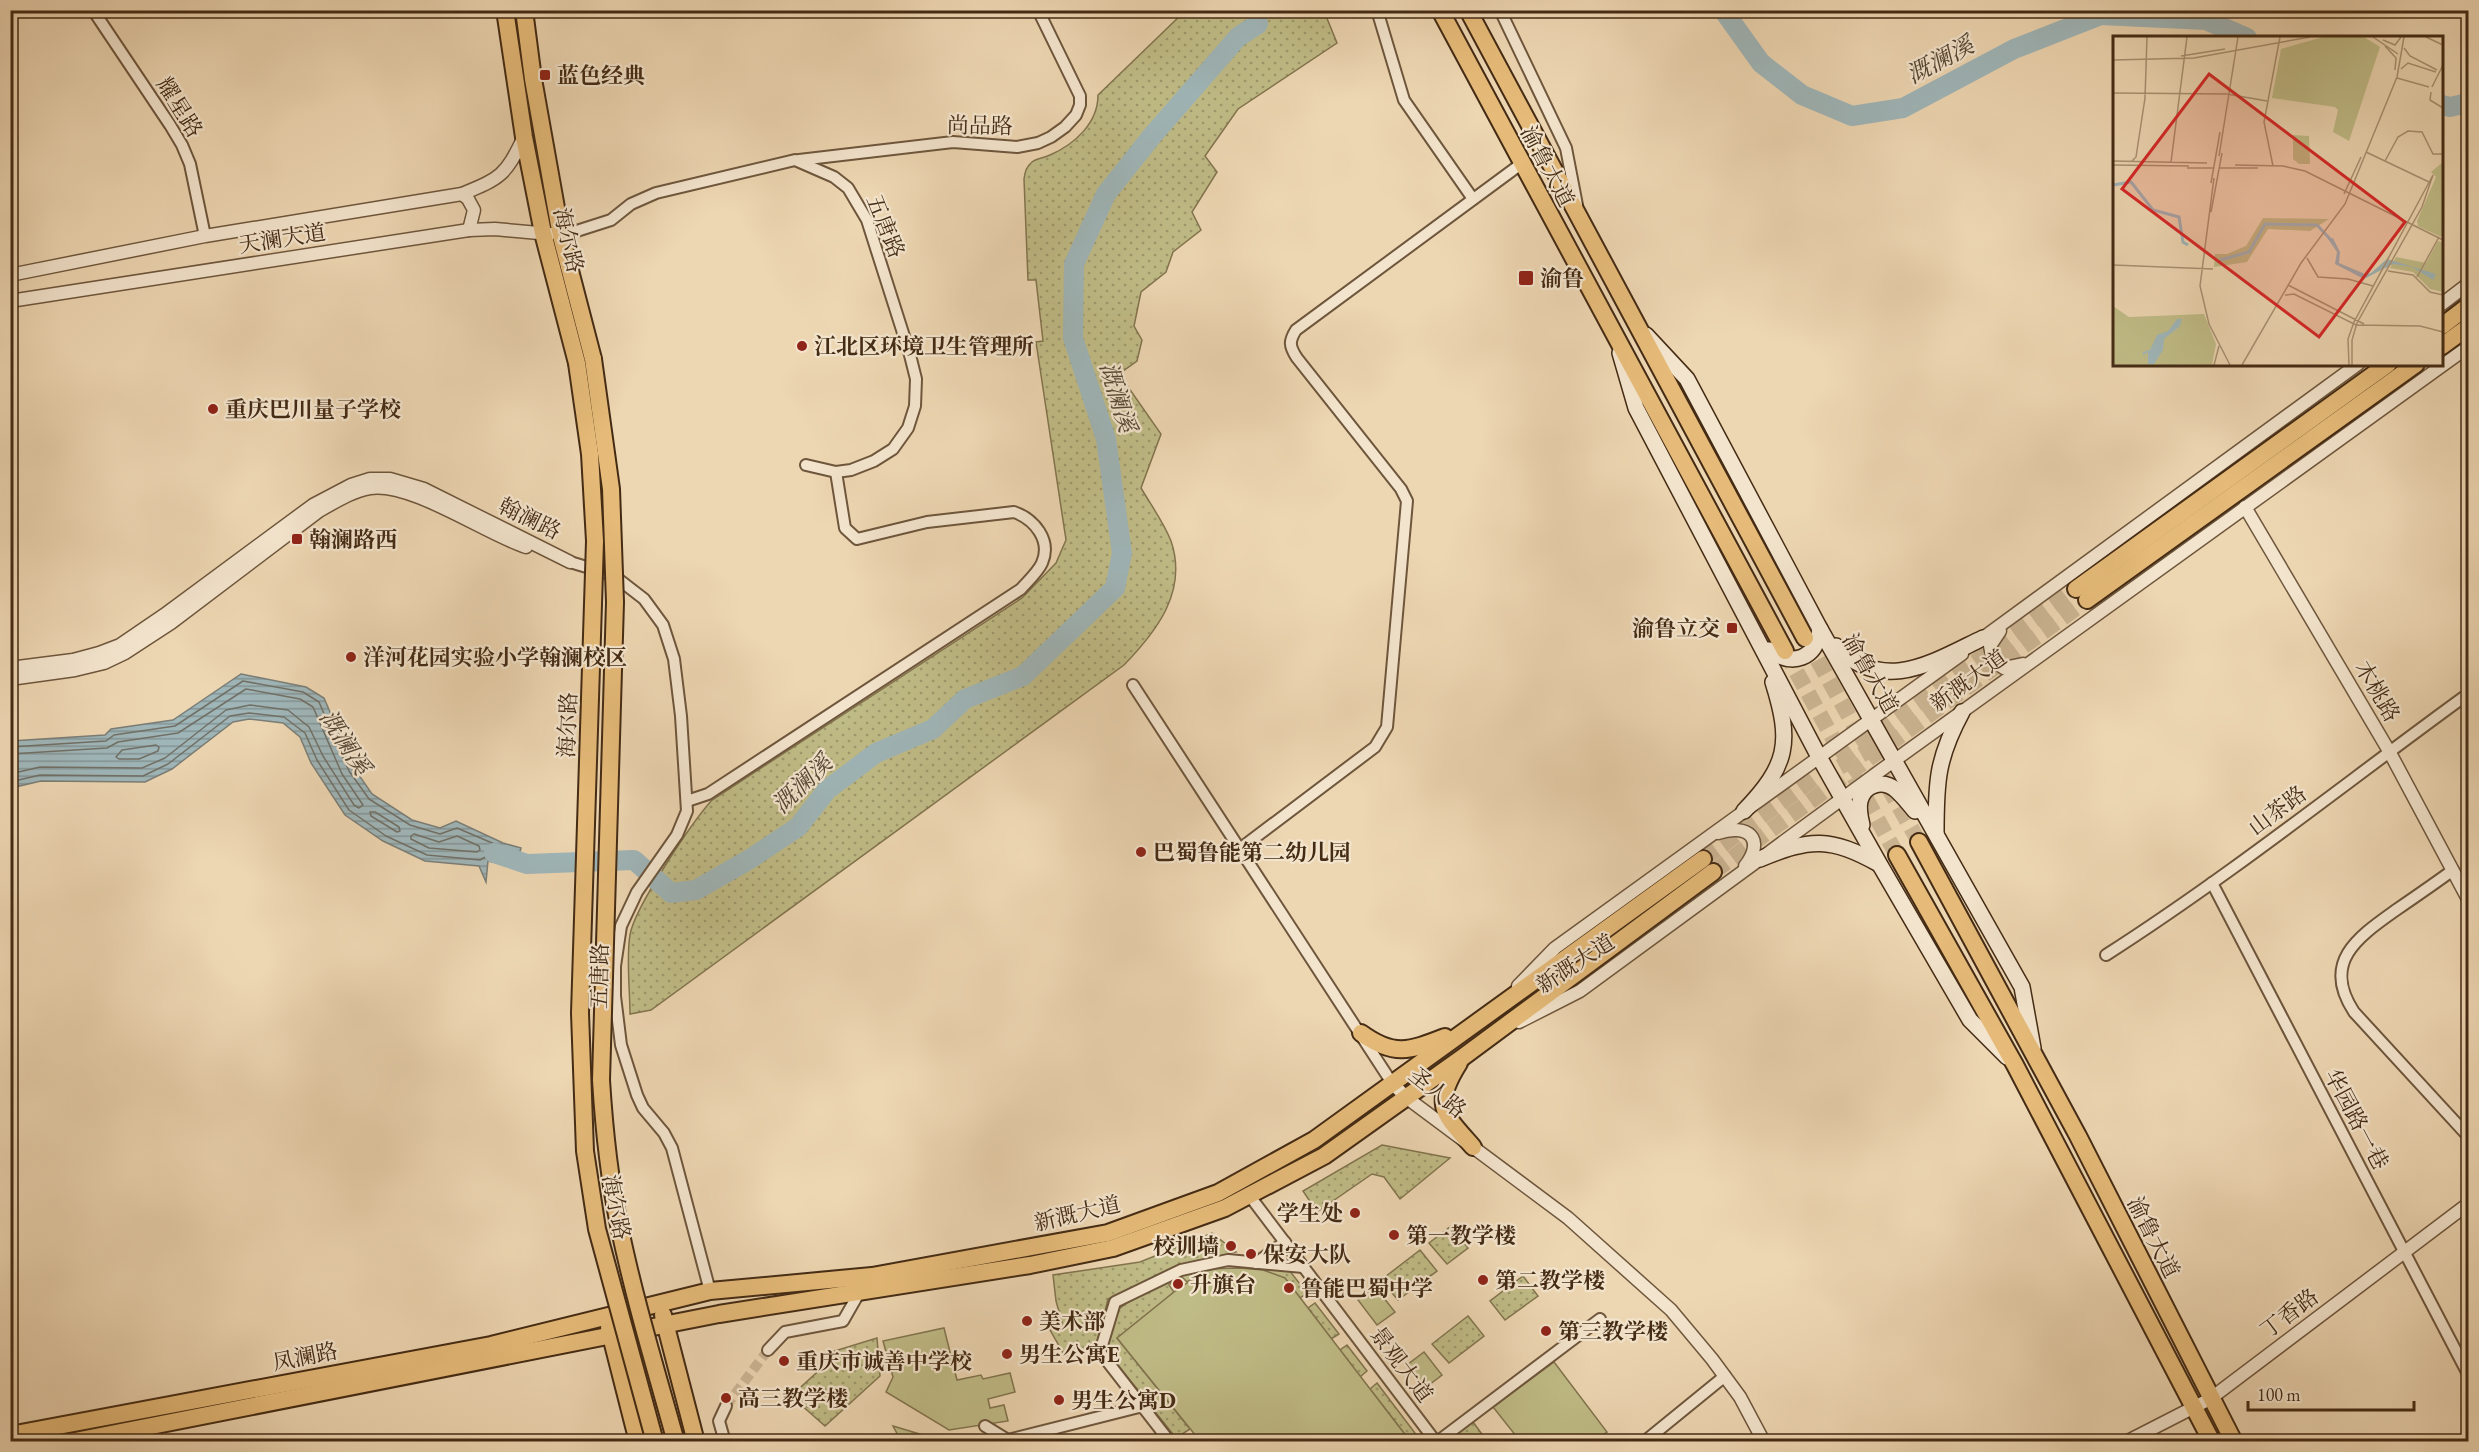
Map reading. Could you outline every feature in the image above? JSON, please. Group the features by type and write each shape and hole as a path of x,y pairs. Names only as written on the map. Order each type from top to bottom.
{"main road":[{"name":"海尔路","path":"504,10 524,137 543,233 577,363 590,454 595,541 580,1013 585,1151 597,1229 656,1442"},
{"name":"海尔路","path":"524,10 533,79 561,236 593,358 607,451 614,540 615,602 601,1017 602,1103 606,1151 618,1224 634,1293 676,1442"},
{"name":"渝鲁大道","path":"1440,10 1785,651"},
{"name":"渝鲁大道","path":"1467,10 1640,328 1813,633 1872,720 2022,987 2034,1054"},
{"path":"2443,325 2469,306"},
{"path":"2443,345 2469,327"},
{"name":"渝鲁大道","path":"1617,341 1636,408 1842,799 1970,1020 2015,1065"},
{"path":"2385,366 2081,595 2413,366"},
{"path":"1813,633 1853,662 1876,671 1903,671 1920,667 1983,638"},
{"path":"1762,645 1779,657 1787,660 1797,659 1814,648 1818,642 1813,633"},
{"path":"1744,811 1773,778 1782,754 1784,740 1781,713 1762,645"},
{"path":"1936,836 1936,792 1939,765 1947,739 1962,712"},
{"path":"1863,835 1860,799 1874,784 1885,784 1896,789 1936,836"},
{"path":"1760,859 1810,842 1834,844 1856,852 1880,865"},
{"name":"渝鲁大道","path":"1919,842 2079,1136 2210,1399 2234,1442"},
{"name":"渝鲁大道","path":"1898,855 2015,1065 2212,1442"},
{"name":"新溉大道","path":"606,1315 710,1291 872,1276 1108,1233 1218,1193 1314,1140 1502,1003 1708,866 1488,1038 1407,1098 1324,1156 1225,1208 1113,1248 1030,1265 719,1314 611,1337"},
{"path":"1361,1033 1380,1045 1403,1050 1416,1048 1465,1029"},
{"path":"1463,1057 1450,1078 1443,1106 1449,1120 1473,1147"},
{"path":"660,1303 696,1442"},
{"path":"606,1315 638,1442"},
{"name":"凤澜路","path":"10,1435 491,1345 606,1315"},
{"name":"凤澜路","path":"69,1442 611,1337"}],"street":[{"name":"耀星路","path":"93,10 182,145 190,164 205,236"},
{"name":"尚品路","path":"795,160 953,142 1017,147 1051,137 1076,115 1080,105 1080,96 1038,10"},
{"path":"1377,10 1404,100 1473,199"},
{"path":"1500,10 1566,148 1580,217"},
{"name":"天澜大道","path":"10,275 205,236 462,194 496,180 510,167 524,137"},
{"path":"561,236 611,220 631,204 656,193 795,160"},
{"name":"五唐路","path":"795,160 834,177 848,188 859,203 867,220 916,379 915,406 908,428 893,448 874,461 851,470 836,472 806,465"},
{"path":"1241,848 1375,747 1387,727 1407,501 1401,489 1296,358 1290,348 1290,339 1296,330 1521,164"},
{"path":"462,194 474,210 469,231"},
{"name":"天澜大道","path":"10,301 469,231 495,229 561,236"},
{"path":"2443,303 2469,284"},
{"name":"新溉大道","path":"2443,366 2469,347"},
{"name":"新溉大道","path":"1502,1003 1555,948 1872,720 2355,366"},
{"name":"新溉大道","path":"1488,1038 1580,991 1895,760 2442,366"},
{"path":"687,801 708,794 1021,589 1042,562 1044,547 1042,535 1024,515 1014,512 927,522 857,539 845,528 836,472"},
{"name":"翰澜路","path":"10,668 72,660 120,645 313,505 333,492 370,480 390,479 424,489 570,561"},
{"name":"翰澜路","path":"10,679 75,670 104,663 125,653 171,623 319,512 338,500 371,488 387,489 419,497 506,540 570,561"},
{"name":"木桃路","path":"2245,507 2389,751 2469,899"},
{"name":"五唐路","path":"570,561 613,575 644,599 663,625 674,659 681,716 687,811 677,835 638,892 621,926 617,944 615,996 621,1045 640,1101 664,1132 672,1148 710,1291"},
{"path":"2016,615 1996,636 1990,646 1991,657 2004,668 2014,667 2035,659"},
{"name":"圣人路","path":"1133,685 1392,1083 1407,1098 1568,1218 1671,1310 1740,1397 1764,1442"},
{"name":"山茶路","path":"2106,955 2212,883 2469,694"},
{"path":"1707,838 1729,830 1740,829 1748,832 1754,839 1755,849 1752,857 1737,876"},
{"path":"2453,870 2366,931 2350,949 2342,966 2341,978 2344,997 2354,1012 2469,1136"},
{"name":"华园路一巷","path":"2212,883 2469,1374"},
{"name":"景观大道","path":"1249,1195 1436,1442"},
{"name":"丁香路","path":"2126,1442 2210,1399 2469,1204"},
{"path":"1256,1263 1285,1242"},
{"path":"1170,1442 1100,1352 1115,1302 1181,1270 1228,1260 1304,1267"},
{"path":"768,1350 785,1332 843,1321 859,1293"},
{"path":"1436,1442 1600,1318"},
{"path":"1644,1442 1725,1376"},
{"path":"725,1442 719,1421 726,1406"},
{"path":"985,1426 1010,1441 1143,1406"}],"green space":[{"path":"1185,11 1324,11 1337,43 1238,109 1205,156 1217,172 1192,212 1201,230 1173,252 1166,272 1141,292 1134,326 1142,340 1137,361 1119,374 1161,434 1141,488 1168,534 1175,559 1172,593 1158,624 1124,665 651,1010 630,1014 628,953 634,922 665,865 712,800 1022,598 1056,563 1066,540 1036,342 1043,341 1036,280 1028,280 1025,174 1032,162 1048,156 1076,139 1094,115 1098,95"},
{"path":"1382,1145 1450,1158 1400,1199 1384,1177 1372,1174 1317,1212 1303,1191"},
{"path":"1451,1226 1468,1248 1447,1264 1429,1243"},
{"path":"1212,1233 1236,1252 1178,1266 1108,1299 1096,1347 1065,1356 1050,1330 1063,1326 1056,1301 1053,1275 1140,1262"},
{"path":"1420,1250 1437,1271 1398,1300 1381,1280"},
{"path":"1207,1269 1187,1282 1181,1276 1169,1285 1174,1292 1117,1338 1190,1429 1176,1438 1106,1350 1119,1309 1133,1298 1180,1273"},
{"path":"1207,1269 1263,1270 1285,1278 1410,1441 1200,1441 1117,1338 1174,1292"},
{"path":"1263,1270 1289,1270 1307,1293 1300,1298 1285,1279"},
{"path":"1523,1276 1538,1296 1505,1320 1490,1301"},
{"path":"1376,1288 1395,1312 1377,1325 1358,1300"},
{"path":"1315,1303 1339,1334 1331,1339 1308,1308"},
{"path":"1468,1316 1484,1336 1449,1363 1432,1344"},
{"path":"944,1328 957,1380 981,1375 983,1379 1010,1373 1015,1392 988,1399 990,1408 1004,1405 1008,1421 949,1430 886,1392 893,1377 883,1341"},
{"path":"877,1338 880,1376 825,1426 791,1396 826,1364 828,1353"},
{"path":"1347,1345 1367,1371 1360,1377 1340,1350"},
{"path":"1424,1352 1442,1375 1425,1388 1407,1365"},
{"path":"1554,1362 1607,1432 1595,1441 1520,1441 1493,1407"},
{"path":"1377,1383 1421,1441 1410,1441 1370,1389"},
{"path":"1473,1422 1487,1441 1451,1441 1449,1439"},
{"path":"893,1426 943,1441 901,1441"}],"water":[{"path":"241,674 306,687 324,698 354,768 372,794 412,820 440,828 456,821 503,843 521,848 516,867 488,861 486,882 479,866 425,861 383,841 345,815 311,763 300,737 283,723 249,719 233,722 172,769 145,782 41,781 11,788 11,741 105,735 111,729 173,720"}],"waterway":[{"name":"溉澜溪","path":"1723,10 1761,63 1802,95 1852,116 1903,108 2014,49 2101,15 2206,20 2242,36"},
{"name":"溉澜溪","path":"494,853 527,864 634,860 671,893 696,890 750,859 798,827 827,790 876,753 933,729 965,699 1023,676 1115,588 1122,553 1106,439 1073,338 1074,264 1106,194 1152,136 1238,37 1258,24"},
{"name":"溉澜溪","path":"2443,105 2450,107 2468,103"}],"tunnel":[{"path":"1703,859 2076,589"},
{"path":"1713,872 2087,600"},
{"path":"1806,639 1919,842"},
{"path":"1785,651 1897,855"},
{"path":"726,1406 768,1350"}],"place":[{"name":"蓝色经典","path":"545,75"},
{"name":"渝鲁","path":"1526,278"},
{"name":"江北区环境卫生管理所","path":"802,346"},
{"name":"重庆巴川量子学校","path":"213,409"},
{"name":"翰澜路西","path":"297,539"},
{"name":"渝鲁立交","path":"1732,628"},
{"name":"洋河花园实验小学翰澜校区","path":"351,657"},
{"name":"巴蜀鲁能第二幼儿园","path":"1141,852"},
{"name":"学生处","path":"1355,1213"},
{"name":"第一教学楼","path":"1394,1235"},
{"name":"校训墙","path":"1231,1246"},
{"name":"保安大队","path":"1251,1254"},
{"name":"第二教学楼","path":"1483,1280"},
{"name":"升旗台","path":"1178,1284"},
{"name":"鲁能巴蜀中学","path":"1289,1288"},
{"name":"美术部","path":"1027,1321"},
{"name":"第三教学楼","path":"1546,1331"},
{"name":"男生公寓E","path":"1007,1354"},
{"name":"重庆市诚善中学校","path":"784,1361"},
{"name":"高三教学楼","path":"726,1398"},
{"name":"男生公寓D","path":"1059,1400"}]}
